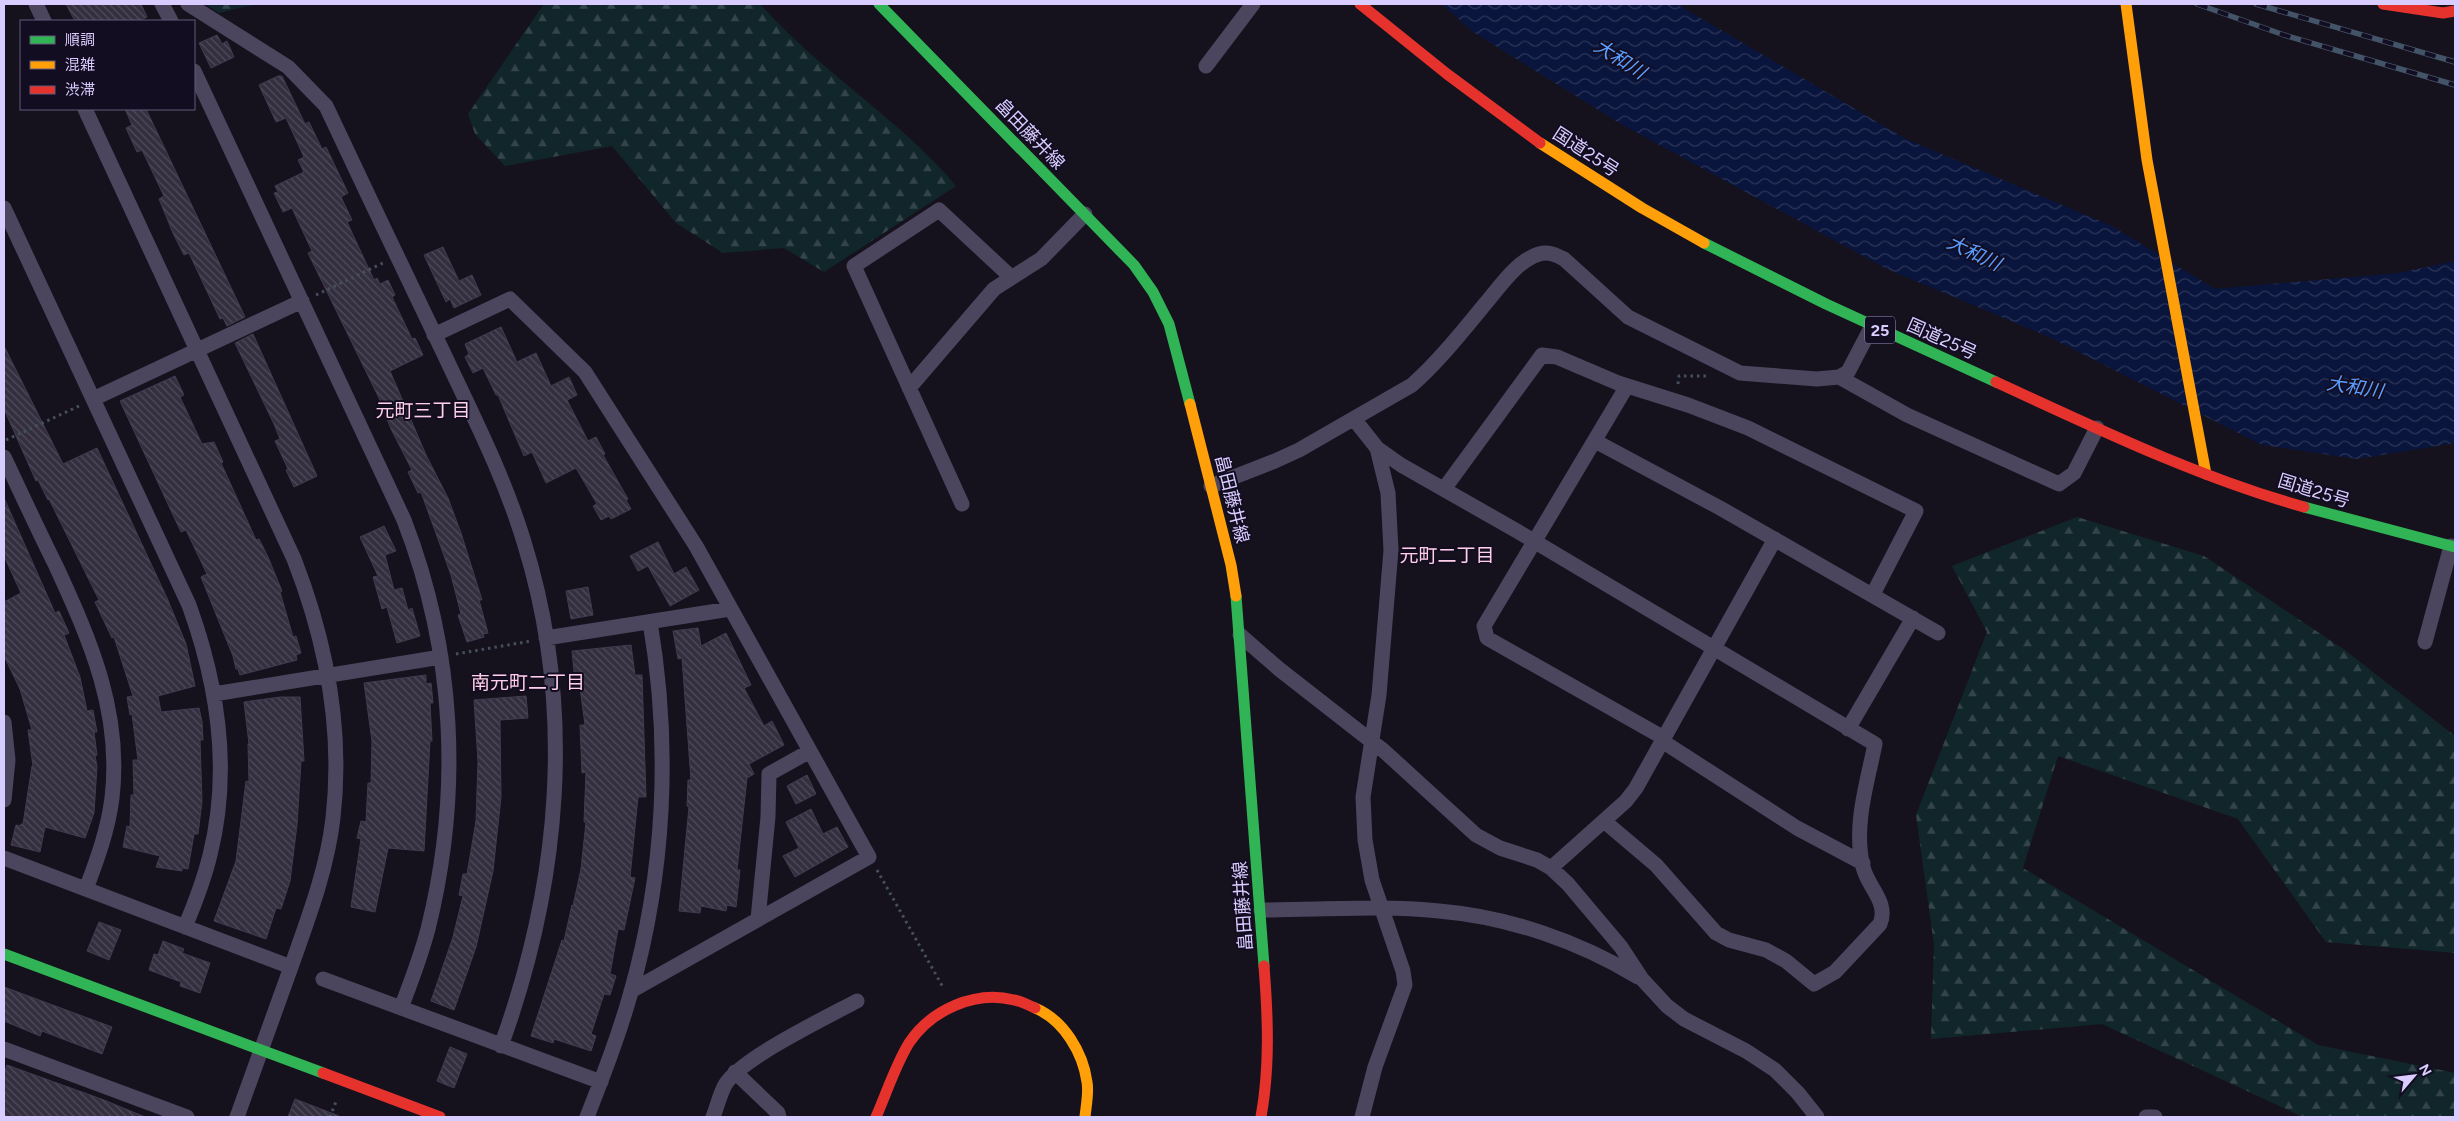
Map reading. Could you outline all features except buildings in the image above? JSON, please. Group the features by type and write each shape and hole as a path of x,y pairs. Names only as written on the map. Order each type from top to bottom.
{"main road":[{"name":"畠田藤井線","path":"879,4 1085,214 1139,272 1161,306 1169,324 1230,565 1240,635 1269,1043 1266,1090 1261,1117"},
{"name":"国道25号","path":"1360,4 1447,75 1550,150 1597,181 1698,239 1872,326 2097,428 2206,474 2342,518 2453,546"},
{"path":"2126,4 2147,160 2206,474"},
{"path":"2383,4 2443,13 2455,11"},
{"path":"4,954 440,1117"},
{"path":"876,1117 903,1055 922,1027 949,1008 962,1002 993,998 1034,1007 1058,1021 1067,1032 1081,1059 1087,1080 1089,1100 1085,1117"}],"street":[{"path":"36,4 44,20"},
{"path":"162,4 170,20"},
{"path":"188,4 288,68 326,106 495,463 511,502 536,584 546,638 554,700 556,791 550,843 535,936 524,978 501,1046"},
{"path":"1206,66 1253,4"},
{"path":"195,73 404,520 417,554 428,592 442,657 450,753 450,795 445,840 428,930 401,1008"},
{"path":"85,110 294,558 315,617 328,676 336,756 333,820 318,888 236,1117"},
{"path":"4,208 189,605 208,663 219,733 220,763 216,823 200,889 186,927"},
{"path":"962,504 854,266 939,210 1011,278"},
{"path":"909,388 994,289 1041,259 1085,214"},
{"path":"1211,486 1275,461 1354,419 1412,384 1428,371 1510,275 1526,261 1539,254 1553,253 1564,259 1628,317 1740,373 1817,379 1838,377 1848,372 1872,326"},
{"path":"434,334 510,299 585,372 696,546 869,857 631,991"},
{"path":"93,399 302,301"},
{"path":"1444,489 1542,355 1558,358 1628,386 1688,405 1748,428 1916,511 1873,594"},
{"path":"1838,377 1907,415 2059,484 2074,473 2097,428"},
{"path":"1628,386 1484,626 1487,638 1663,740 1797,828 1863,863"},
{"path":"1354,419 1377,448 1401,464 1875,744 1859,826 1863,863 1870,883 1882,904 1884,915 1880,924 1835,972 1814,984 1786,961 1766,950 1729,940 1716,933 1656,865 1604,821"},
{"path":"1595,441 1775,539 1938,633"},
{"path":"1362,1117 1375,1067 1405,985 1403,971 1372,880 1365,840 1363,797 1379,694 1391,550 1388,493 1377,448"},
{"path":"4,456 86,631 103,680 108,702 114,764 112,799 105,835 86,889"},
{"path":"1551,868 1626,801 1636,788 1775,539"},
{"path":"2425,642 2453,546"},
{"path":"546,638 730,609"},
{"path":"1848,728 1913,618"},
{"path":"587,1117 601,1082 631,991 655,879 663,781 661,699 650,622"},
{"path":"1240,635 1279,669 1372,741 1476,835 1500,848 1537,860 1551,868 1568,884 1621,948 1642,979 1667,1006 1684,1019 1746,1051 1775,1070 1798,1093 1817,1117"},
{"path":"214,694 442,657"},
{"path":"4,722 8,760 4,800"},
{"path":"758,919 768,817 769,774 810,751"},
{"path":"4,858 291,967"},
{"path":"1261,910 1382,909 1439,911 1509,922 1606,958 1642,979"},
{"path":"323,979 601,1082"},
{"path":"713,1117 725,1085 735,1072 756,1058 857,1001"},
{"path":"4,1048 187,1117"},
{"path":"735,1072 780,1117"},
{"path":"2146,1117 2155,1117"}],"path":[{"path":"302,301 397,256"},
{"path":"1679,376 1713,376"},
{"path":"4,441 93,399"},
{"path":"442,657 546,638"},
{"path":"869,857 944,990"},
{"path":"330,1117 337,1099"}],"green space":[{"path":"205,4 256,4 219,13"},
{"path":"544,4 760,4 808,51 910,138 956,186 824,272 784,248 723,253 676,223 612,146 505,166 475,134 468,114"},
{"path":"2077,517 2204,556 2346,651 2455,736 2455,953 2326,942 2238,819 2058,756 2023,868 2318,1045 2455,1073 2455,1117 2303,1117 2102,1024 1931,1039 1934,945 1916,815 1987,632 1952,566"}],"water":[{"name":"大和川","path":"1442,4 1677,4 1906,139 2112,226 2215,289 2398,273 2455,261 2455,443 2357,459 2262,445 2049,337 1887,269 1621,124 1473,32"}],"railway":[{"path":"2197,4 2284,35 2455,85"},
{"path":"2256,4 2455,62"}],"traffic: fast":[{"path":"879,4 1134,265 1153,292 1169,324 1190,404"},
{"path":"1704,243 1826,304 1996,382"},
{"path":"2304,507 2455,547"},
{"path":"1236,596 1264,966"},
{"path":"4,954 323,1073"}],"traffic: slow":[{"path":"2126,4 2147,160 2206,474"},
{"path":"1540,143 1642,208 1704,243"},
{"path":"1190,404 1231,565 1236,596"},
{"path":"1035,1008 1055,1021 1063,1029 1076,1049 1085,1071 1087,1082 1088,1095 1085,1117"}],"traffic: jam":[{"path":"1360,4 1447,74 1540,143"},
{"path":"2383,4 2443,13 2455,11"},
{"path":"1996,382 2109,434 2186,466 2264,495 2304,507"},
{"path":"1261,1117 1266,1079 1267,1042 1264,966"},
{"path":"876,1117 895,1070 909,1043 918,1031 942,1012 955,1005 984,998 1017,1001 1035,1008"},
{"path":"323,1073 440,1117"}],"district":[{"name":"元町三丁目","path":"423,410"},
{"name":"元町二丁目","path":"1447,555"},
{"name":"南元町二丁目","path":"528,682"}]}
